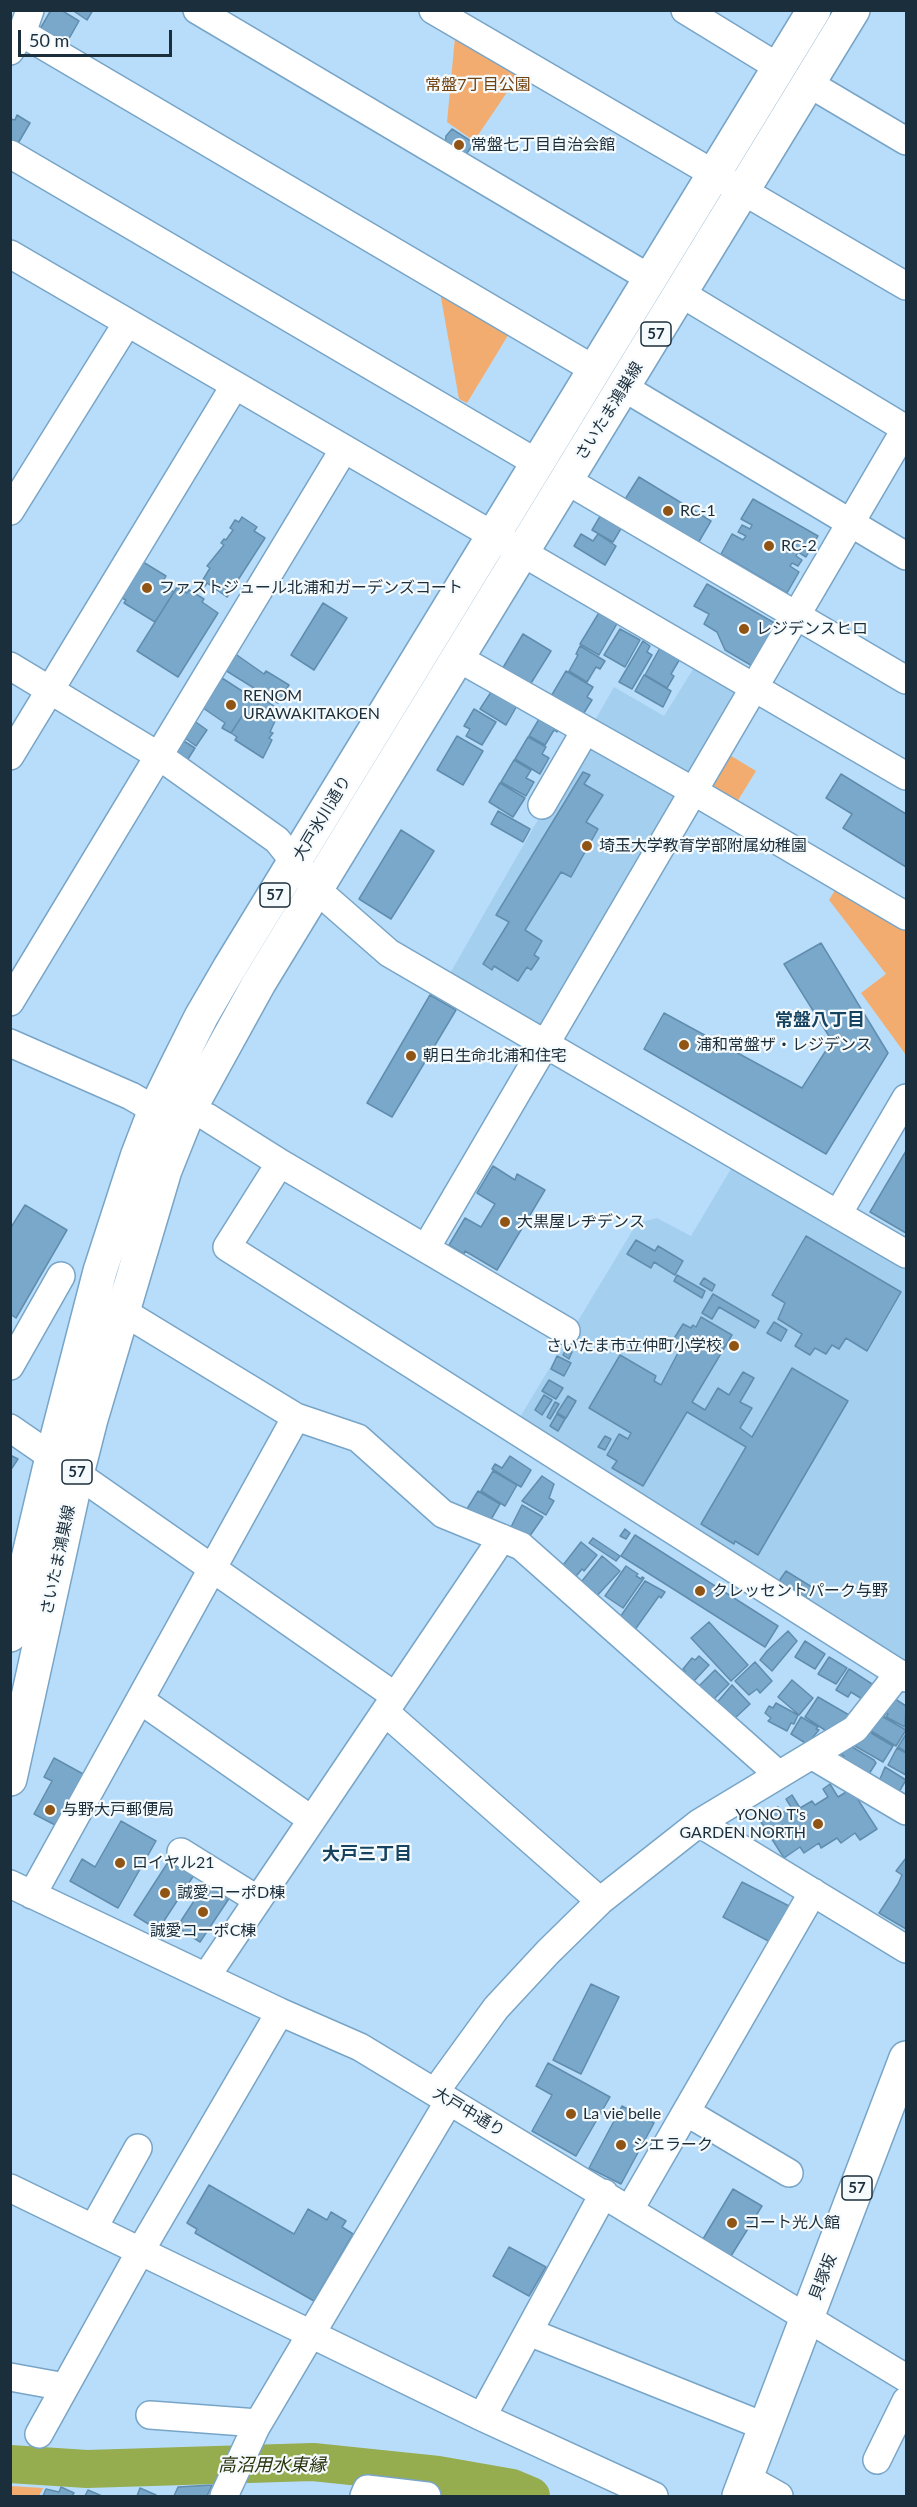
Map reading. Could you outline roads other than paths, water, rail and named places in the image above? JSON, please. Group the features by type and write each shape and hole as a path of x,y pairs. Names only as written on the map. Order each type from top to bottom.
{"main road":[{"name":"さいたま鴻巣線","path":"458,658 508,545 537,463 814,10"},
{"name":"さいたま鴻巣線","path":"430,641 508,545 566,480 682,294 853,10"},
{"name":"大戸氷川通り","path":"151,1164 155,1110 201,1017 430,641"},
{"name":"大戸氷川通り","path":"151,1164 189,1110 253,993 458,658"},
{"name":"さいたま鴻巣線","path":"10,1635 64,1466 122,1311 151,1164"},
{"name":"さいたま鴻巣線","path":"10,1779 100,1271 151,1164"},
{"name":"貝塚坂","path":"743,2487 807,2318 903,2077"}],"street":[{"path":"197,10 651,279"},
{"path":"433,10 906,286"},
{"path":"685,10 778,67"},
{"path":"21,32 594,370"},
{"path":"808,83 906,141"},
{"path":"10,154 537,463"},
{"path":"13,261 127,322 906,776"},
{"path":"426,1248 906,429 682,294"},
{"path":"10,511 127,322"},
{"path":"10,756 235,385"},
{"path":"623,387 906,556"},
{"path":"10,1002 344,449"},
{"path":"566,480 906,680"},
{"path":"458,658 695,792 906,916"},
{"path":"10,666 159,756 277,840 317,890 388,953 906,1254"},
{"path":"542,805 585,731"},
{"path":"12,1046 131,1096 155,1110"},
{"path":"838,1214 906,1098"},
{"path":"189,1110 207,1117 280,1163 566,1331"},
{"path":"233,2476 258,2423 311,2333 442,2097 496,2008 600,1901 699,1823 855,1729 903,1676 228,1247 280,1163"},
{"path":"10,1366 61,1276"},
{"path":"122,1311 296,1417 358,1438 442,1514 521,1546 778,1774"},
{"path":"21,1889 140,1700 296,1417"},
{"path":"10,1428 212,1569 390,1704 600,1901"},
{"path":"206,1977 502,1538"},
{"path":"140,1700 312,1820"},
{"path":"813,1756 905,1808"},
{"path":"699,1823 906,1949"},
{"path":"182,1852 258,1900"},
{"name":"大戸中通り","path":"21,1889 280,2012 360,2047 906,2378"},
{"path":"630,2209 813,1892"},
{"path":"39,2434 141,2250 280,2012"},
{"path":"686,2112 789,2173"},
{"path":"94,2227 138,2148"},
{"path":"10,2188 482,2417 654,2496"},
{"path":"482,2417 604,2193"},
{"path":"529,2332 766,2427"},
{"path":"10,2377 65,2387"},
{"path":"878,2460 906,2401"},
{"path":"150,2415 258,2423"},
{"path":"743,2487 779,2496"},
{"path":"364,2496 367,2488 427,2496"}],"waterway":[{"name":"高沼用水東縁","path":"10,2464 87,2469 313,2462 438,2475 512,2488 531,2496"}],"place":[{"name":"常盤七丁目自治会館","path":"459,145"},
{"name":"RC-1","path":"668,511"},
{"name":"RC-2","path":"769,546"},
{"name":"ファストジュール北浦和ガーデンズコート","path":"147,588"},
{"name":"レジデンスヒロ","path":"744,629"},
{"name":"RENOM URAWAKITAKOEN","path":"231,705"},
{"name":"埼玉大学教育学部附属幼稚園","path":"587,846"},
{"name":"浦和常盤ザ・レジデンス","path":"684,1045"},
{"name":"朝日生命北浦和住宅","path":"411,1056"},
{"name":"大黒屋レヂデンス","path":"505,1222"},
{"name":"さいたま市立仲町小学校","path":"734,1346"},
{"name":"クレッセントパーク与野","path":"700,1591"},
{"name":"与野大戸郵便局","path":"50,1810"},
{"name":"YONO T's GARDEN NORTH","path":"818,1824"},
{"name":"ロイヤル21","path":"120,1863"},
{"name":"誠愛コーポD棟","path":"165,1893"},
{"name":"誠愛コーポC棟","path":"203,1912"},
{"name":"La vie belle","path":"571,2114"},
{"name":"シエラーク","path":"621,2145"},
{"name":"コート光人館","path":"732,2223"}],"district":[{"name":"常盤八丁目","path":"820,1020"},
{"name":"大戸三丁目","path":"367,1854"}],"park label":[{"name":"常盤7丁目公園","path":"478,85"}]}
